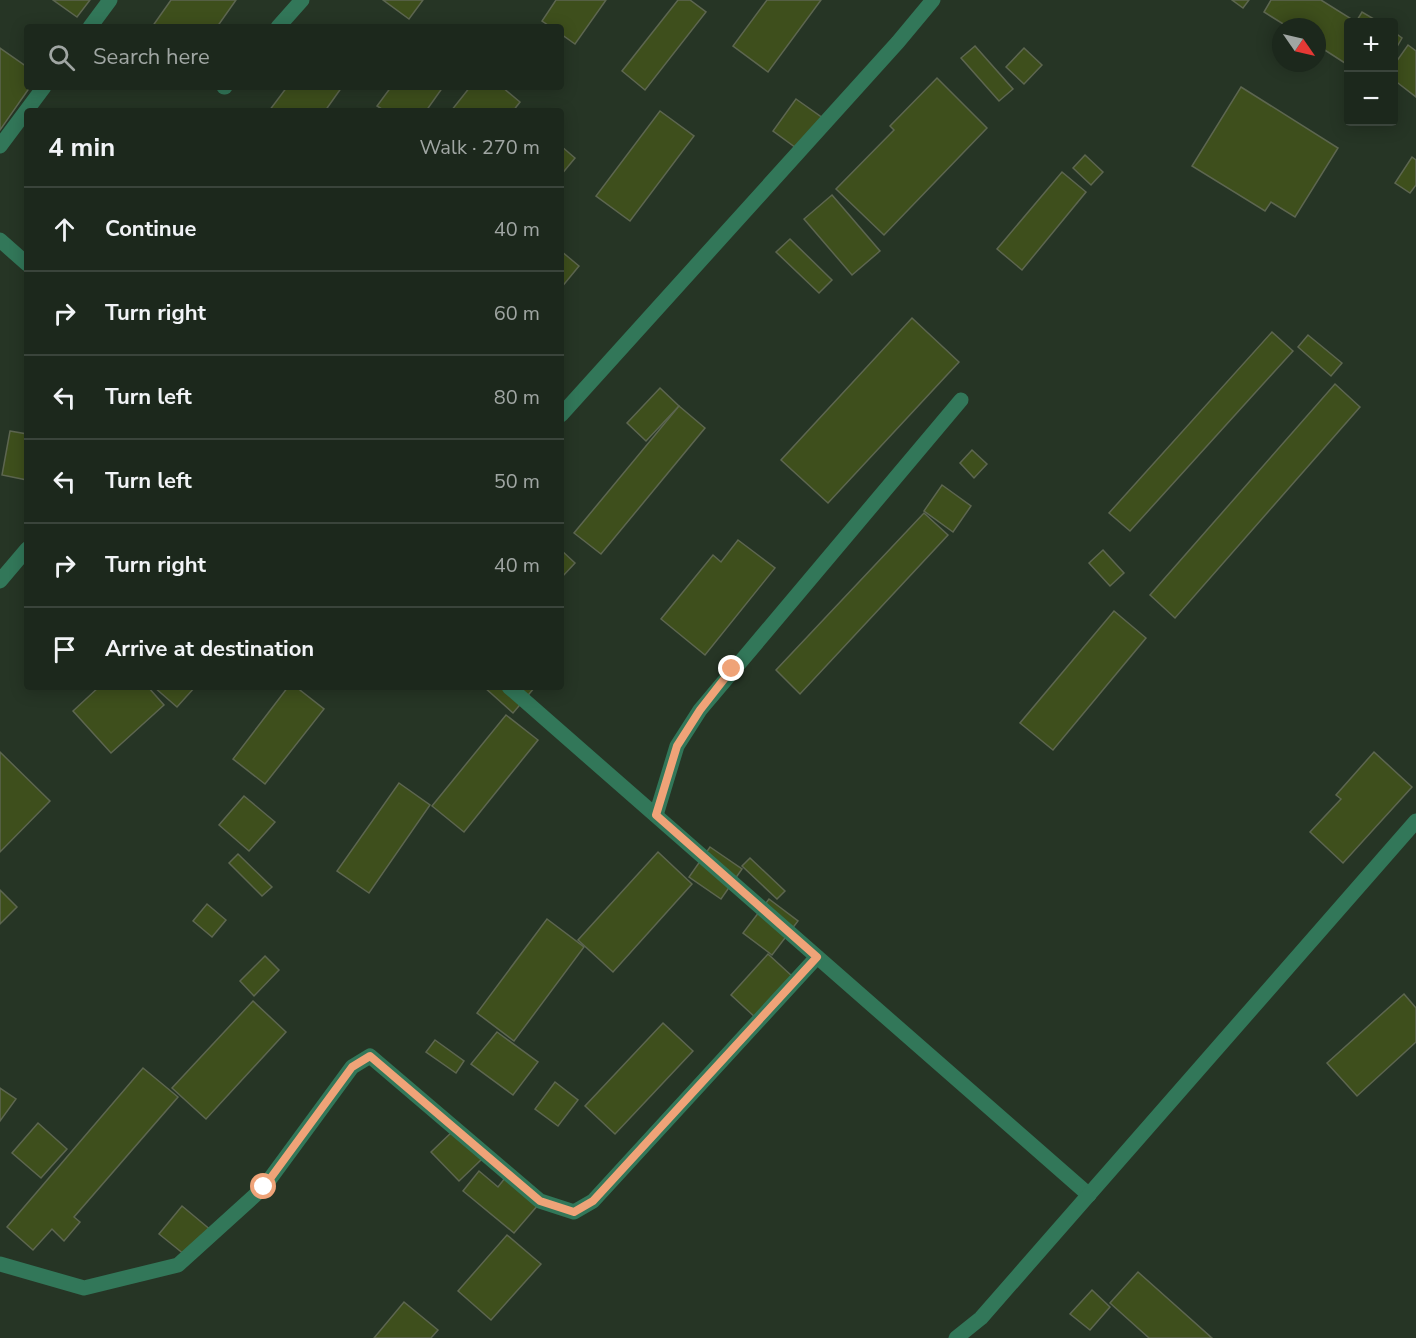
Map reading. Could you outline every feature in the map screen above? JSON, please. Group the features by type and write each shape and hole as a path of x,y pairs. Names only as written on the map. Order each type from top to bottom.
{"street":[{"path":"92,24 110,0"},
{"path":"281,24 302,0"},
{"path":"564,412 898,42 933,0"},
{"path":"28,108 42,90"},
{"path":"0,146 24,114"},
{"path":"0,240 24,261"},
{"path":"656,815 677,746 700,710 961,400"},
{"path":"0,581 24,553"},
{"path":"512,690 1089,1195"},
{"path":"956,1338 981,1318 1416,821"},
{"path":"0,1264 84,1288 178,1265 264,1187 352,1067 370,1056 540,1201 574,1212 593,1201 817,957"}],"building":[{"path":"53,0 90,0 77,17"},
{"path":"171,0 236,0 219,24 154,24"},
{"path":"383,0 423,0 409,19"},
{"path":"556,0 606,0 575,44 564,36 564,24 546,24 542,21"},
{"path":"678,0 690,0 706,12 645,90 622,71"},
{"path":"767,0 821,0 768,72 733,46"},
{"path":"1232,0 1249,0 1243,8"},
{"path":"1271,0 1321,0 1350,18 1344,18 1344,62 1326,51 1326,18 1274,18 1264,12"},
{"path":"1362,12 1372,18 1358,18"},
{"path":"1408,45 1416,51 1416,97 1398,83 1398,59"},
{"path":"975,46 1013,89 999,101 961,58"},
{"path":"0,48 24,65 24,90 28,90 0,130"},
{"path":"1024,48 1042,65 1024,84 1006,67"},
{"path":"937,78 987,128 884,235 836,189 894,130 890,126"},
{"path":"1241,87 1338,148 1295,217 1271,202 1265,211 1192,166"},
{"path":"285,90 340,90 327,108 271,108"},
{"path":"389,90 441,90 428,108 380,108 377,106"},
{"path":"468,90 506,90 520,102 515,108 453,108"},
{"path":"796,99 827,121 803,153 773,131"},
{"path":"660,111 694,136 630,221 596,196"},
{"path":"564,149 575,158 564,171"},
{"path":"1085,155 1103,172 1091,185 1073,168"},
{"path":"1412,157 1416,160 1416,185 1410,193 1395,183"},
{"path":"1062,172 1086,192 1022,270 997,249"},
{"path":"832,195 880,251 852,275 804,219"},
{"path":"790,239 832,280 819,293 776,252"},
{"path":"564,254 579,266 564,284"},
{"path":"912,318 959,362 828,503 781,460"},
{"path":"1272,332 1293,351 1130,531 1109,513"},
{"path":"1308,335 1342,363 1331,376 1298,347"},
{"path":"1335,384 1360,407 1175,618 1150,595"},
{"path":"660,388 679,406 646,441 627,423"},
{"path":"679,406 705,428 601,554 574,533"},
{"path":"10,431 24,433 24,479 2,475"},
{"path":"972,450 987,464 974,478 960,463"},
{"path":"942,485 971,506 953,532 924,511"},
{"path":"924,513 948,535 800,694 776,670"},
{"path":"738,540 775,568 705,655 661,619 713,555 721,562"},
{"path":"1103,550 1124,573 1110,586 1089,563"},
{"path":"564,553 575,563 564,575"},
{"path":"1114,611 1146,638 1053,750 1020,723"},
{"path":"96,690 151,690 164,705 111,753 73,711"},
{"path":"157,690 192,690 177,707"},
{"path":"286,690 300,690 324,709 265,784 233,759"},
{"path":"487,690 532,690 513,713"},
{"path":"506,715 538,740 464,832 432,806"},
{"path":"0,752 50,801 0,852"},
{"path":"1374,752 1412,787 1343,863 1310,832 1341,799 1336,795"},
{"path":"399,783 430,805 369,893 337,871"},
{"path":"244,796 275,822 249,851 219,825"},
{"path":"710,847 742,869 721,899 689,877"},
{"path":"658,852 692,884 613,972 578,940"},
{"path":"238,854 272,887 262,896 229,863"},
{"path":"750,858 785,891 777,899 742,866"},
{"path":"0,890 17,907 0,924"},
{"path":"769,899 798,921 772,955 743,933"},
{"path":"207,904 226,920 212,937 193,921"},
{"path":"547,919 584,947 514,1041 477,1013"},
{"path":"768,954 793,977 756,1018 731,995"},
{"path":"265,956 279,970 254,996 240,981"},
{"path":"1404,994 1416,1008 1416,1042 1357,1096 1327,1063"},
{"path":"253,1001 286,1032 206,1119 172,1088"},
{"path":"663,1023 693,1051 615,1134 585,1106"},
{"path":"497,1032 538,1062 513,1095 471,1064"},
{"path":"435,1040 464,1061 456,1073 426,1052"},
{"path":"143,1068 178,1097 74,1217 80,1222 64,1241 52,1229 33,1250 7,1227"},
{"path":"555,1082 578,1100 558,1126 535,1109"},
{"path":"0,1088 16,1099 0,1121"},
{"path":"38,1123 67,1149 41,1178 12,1153"},
{"path":"454,1130 482,1159 459,1181 431,1152"},
{"path":"479,1171 498,1187 505,1178 538,1205 514,1233 463,1191"},
{"path":"182,1206 212,1231 190,1259 159,1234"},
{"path":"507,1235 541,1264 491,1320 458,1291"},
{"path":"1138,1272 1212,1338 1149,1338 1110,1303"},
{"path":"1092,1290 1110,1307 1090,1330 1070,1314"},
{"path":"404,1302 438,1330 431,1338 374,1338"}],"route":[{"path":"264,1187 352,1067 370,1056 540,1201 574,1212 593,1201 817,957 656,815 677,746 700,710 732,669"}]}
